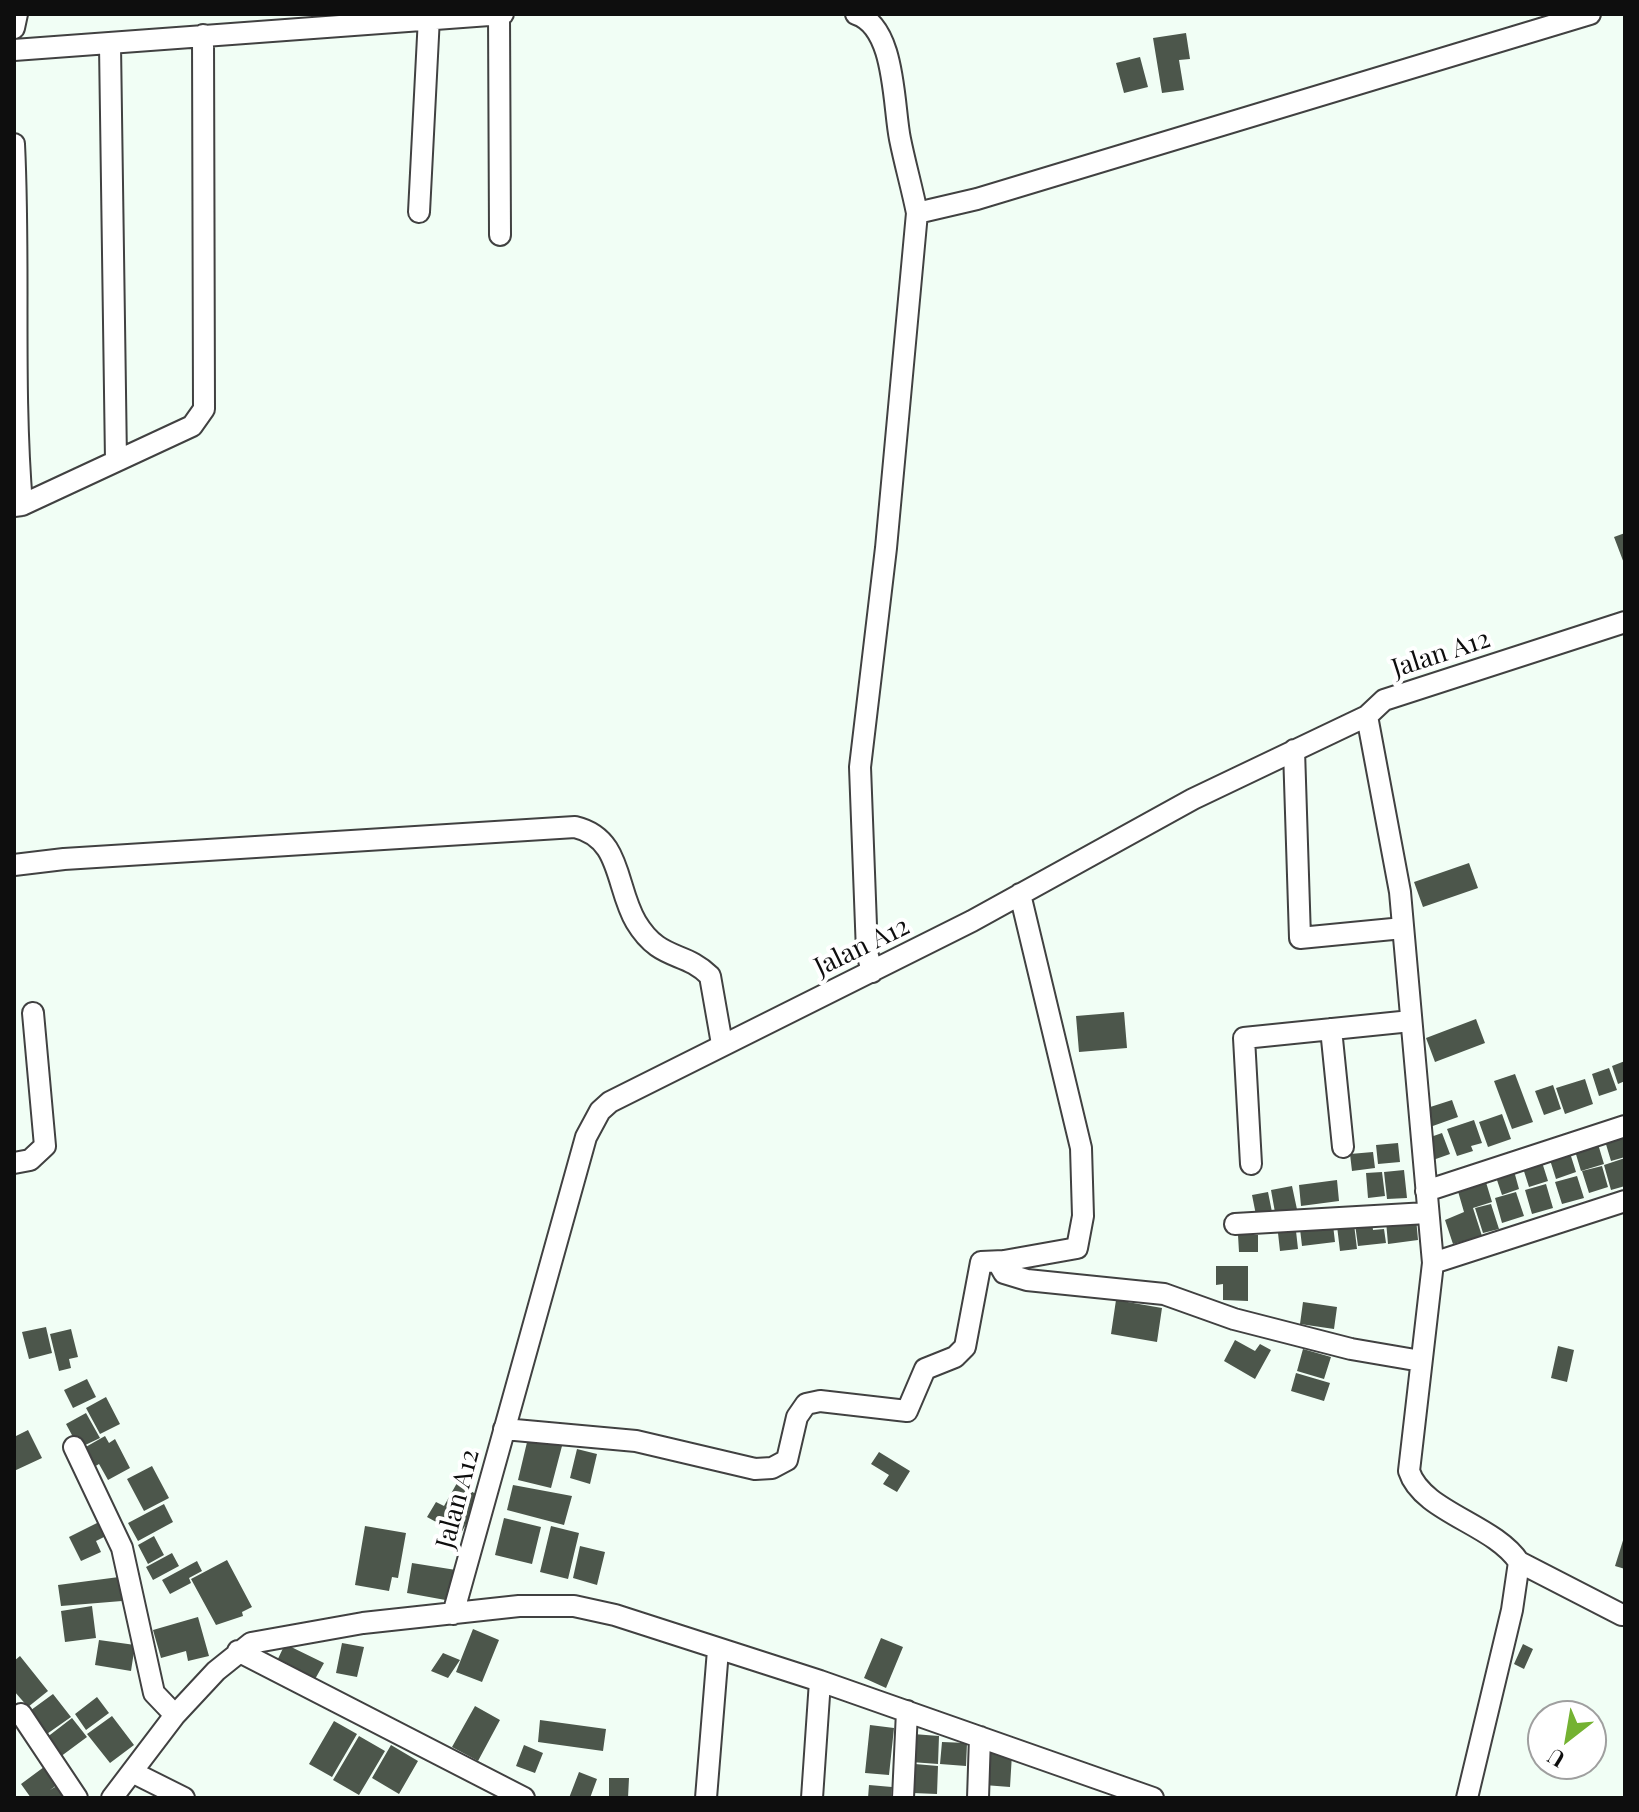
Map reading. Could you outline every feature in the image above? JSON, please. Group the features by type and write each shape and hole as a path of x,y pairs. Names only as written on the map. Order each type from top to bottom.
{"street":[{"path":"14,28 17,14"},
{"path":"14,50 110,45 407,17 500,14 500,235"},
{"path":"856,14 879,35 888,56 900,138 917,213 886,548 860,767 867,952 872,972"},
{"path":"917,213 977,199 1590,14"},
{"path":"419,212 429,17"},
{"path":"14,144 18,505 192,426 204,409 203,35"},
{"path":"110,45 116,461"},
{"name":"Jalan A12","path":"453,1614 591,1123 610,1102 872,972 1193,799 1367,716 1384,700 1625,622"},
{"path":"1367,716 1400,892 1433,1263 1409,1449 1413,1482 1484,1531 1519,1562 1622,1615"},
{"path":"1294,750 1300,938 1403,928"},
{"path":"14,865 64,859 575,827 589,830 609,849 629,908 647,938 657,949 703,969 710,976 722,1044"},
{"path":"504,1429 636,1441 755,1469 772,1468 787,1460 797,1417 806,1404 820,1401 907,1411 925,1369 955,1357 965,1347 981,1262 1077,1248 1083,1216 1081,1148 1020,894"},
{"path":"14,1163 30,1160 45,1146 33,1013"},
{"path":"1251,1164 1244,1038 1411,1021"},
{"path":"1331,1029 1343,1147"},
{"path":"1426,1191 1625,1126"},
{"path":"1433,1263 1625,1201"},
{"path":"1235,1224 1427,1213"},
{"path":"1004,1261 1000,1266 1004,1273 1027,1280 1164,1294 1234,1319 1351,1349 1421,1361"},
{"path":"74,1447 122,1548 154,1693 175,1715"},
{"path":"1467,1798 1512,1610 1519,1562"},
{"path":"112,1798 175,1715 238,1651 251,1643 363,1623 519,1606 574,1606 615,1615 820,1681 1153,1798"},
{"path":"706,1798 718,1650"},
{"path":"238,1651 524,1798"},
{"path":"812,1798 820,1681"},
{"path":"903,1798 907,1711"},
{"path":"21,1714 77,1798"},
{"path":"978,1798 980,1737"},
{"path":"132,1772 184,1798"}],"building":[{"path":"1186,33 1190,59 1179,60 1184,90 1162,93 1153,38"},
{"path":"1140,57 1148,87 1124,93 1116,63"},
{"path":"1625,533 1625,566 1614,537"},
{"path":"1469,863 1478,888 1423,907 1414,882"},
{"path":"1124,1012 1127,1048 1079,1052 1076,1016"},
{"path":"1476,1019 1485,1043 1435,1062 1426,1038"},
{"path":"1625,1061 1625,1081 1618,1084 1612,1066"},
{"path":"1609,1068 1617,1090 1599,1096 1592,1074"},
{"path":"1515,1074 1533,1122 1512,1129 1494,1081"},
{"path":"1585,1079 1593,1104 1565,1114 1556,1088"},
{"path":"1553,1085 1561,1109 1544,1115 1535,1091"},
{"path":"1452,1100 1458,1117 1430,1127 1424,1109"},
{"path":"1502,1114 1511,1139 1488,1147 1479,1122"},
{"path":"1474,1120 1482,1143 1471,1146 1473,1151 1457,1156 1447,1129"},
{"path":"1442,1133 1450,1154 1433,1160 1425,1139"},
{"path":"1625,1135 1625,1157 1611,1161 1605,1141"},
{"path":"1398,1143 1400,1162 1378,1164 1376,1145"},
{"path":"1598,1144 1604,1164 1581,1171 1575,1151"},
{"path":"1373,1152 1375,1168 1352,1171 1350,1154"},
{"path":"1570,1153 1576,1172 1556,1179 1550,1160"},
{"path":"1625,1158 1625,1186 1611,1190 1604,1165"},
{"path":"1541,1159 1548,1181 1529,1187 1522,1165"},
{"path":"1602,1166 1608,1187 1589,1193 1582,1171"},
{"path":"1404,1170 1407,1198 1387,1199 1384,1172"},
{"path":"1514,1171 1519,1189 1502,1195 1496,1177"},
{"path":"1382,1172 1385,1196 1368,1198 1366,1173"},
{"path":"1577,1176 1584,1198 1562,1204 1555,1182"},
{"path":"1485,1179 1492,1202 1473,1208 1482,1236 1453,1244 1445,1220 1464,1212 1457,1188"},
{"path":"1337,1180 1339,1201 1301,1206 1299,1185"},
{"path":"1546,1184 1553,1208 1532,1214 1525,1190"},
{"path":"1292,1186 1298,1214 1276,1218 1271,1190"},
{"path":"1268,1192 1272,1212 1256,1215 1252,1195"},
{"path":"1516,1192 1524,1216 1502,1223 1495,1198"},
{"path":"1491,1204 1499,1229 1483,1233 1475,1208"},
{"path":"1416,1218 1418,1240 1388,1244 1386,1221"},
{"path":"1372,1222 1373,1230 1384,1229 1386,1243 1358,1246 1355,1224"},
{"path":"1354,1224 1357,1249 1340,1251 1337,1226"},
{"path":"1333,1225 1335,1242 1302,1246 1300,1229"},
{"path":"1296,1231 1298,1249 1280,1251 1278,1233"},
{"path":"1238,1235 1258,1235 1258,1252 1239,1252"},
{"path":"1216,1266 1248,1266 1248,1301 1223,1300 1223,1284 1216,1285"},
{"path":"1116,1300 1162,1308 1157,1342 1111,1334"},
{"path":"1303,1302 1337,1307 1334,1329 1300,1324"},
{"path":"46,1327 52,1353 29,1359 22,1332"},
{"path":"71,1329 78,1357 69,1359 71,1368 59,1371 50,1334"},
{"path":"1235,1340 1255,1351 1260,1344 1271,1350 1255,1379 1224,1361"},
{"path":"1558,1346 1574,1350 1567,1382 1551,1378"},
{"path":"1303,1349 1331,1357 1324,1379 1297,1371"},
{"path":"1296,1373 1330,1383 1324,1401 1291,1391"},
{"path":"87,1379 96,1397 73,1408 64,1390"},
{"path":"106,1397 120,1424 100,1434 86,1408"},
{"path":"86,1413 100,1438 79,1448 66,1424"},
{"path":"28,1430 42,1458 14,1471 14,1437"},
{"path":"105,1436 109,1443 115,1439 130,1468 108,1480 99,1464 94,1467 84,1448"},
{"path":"528,1438 562,1446 551,1488 518,1480"},
{"path":"577,1449 597,1454 590,1484 570,1478"},
{"path":"879,1452 910,1471 897,1492 883,1484 889,1475 871,1464"},
{"path":"152,1466 169,1498 144,1511 127,1479"},
{"path":"457,1483 481,1497 460,1535 427,1517 436,1502 444,1506"},
{"path":"513,1485 572,1496 564,1525 507,1510"},
{"path":"164,1504 173,1522 138,1541 128,1523"},
{"path":"504,1518 541,1527 532,1564 495,1555"},
{"path":"101,1521 108,1535 96,1541 101,1552 81,1561 69,1537"},
{"path":"365,1526 406,1533 398,1578 392,1577 389,1591 355,1585"},
{"path":"551,1526 579,1533 568,1579 540,1572"},
{"path":"1625,1534 1625,1569 1615,1566"},
{"path":"154,1536 164,1555 148,1564 138,1545"},
{"path":"580,1546 605,1552 597,1585 573,1578"},
{"path":"172,1553 179,1566 153,1580 146,1567"},
{"path":"227,1560 252,1607 242,1612 243,1616 216,1625 191,1579"},
{"path":"197,1561 202,1571 189,1578 191,1583 170,1594 162,1580"},
{"path":"412,1563 456,1570 451,1601 407,1593"},
{"path":"119,1577 122,1601 61,1606 58,1585"},
{"path":"92,1606 96,1638 65,1642 61,1611"},
{"path":"198,1617 209,1656 188,1661 186,1651 161,1658 153,1630"},
{"path":"473,1629 499,1640 482,1682 456,1672"},
{"path":"881,1638 903,1647 886,1688 864,1678"},
{"path":"99,1640 135,1645 131,1671 95,1665"},
{"path":"342,1643 364,1647 357,1677 336,1673"},
{"path":"285,1644 324,1663 314,1681 276,1663"},
{"path":"1523,1644 1533,1649 1524,1669 1514,1664"},
{"path":"443,1653 460,1660 448,1678 431,1671"},
{"path":"20,1656 48,1691 28,1707 14,1691 14,1661"},
{"path":"53,1694 71,1717 44,1736 27,1713"},
{"path":"97,1697 109,1713 86,1730 75,1714"},
{"path":"475,1706 500,1720 478,1761 452,1747"},
{"path":"112,1716 134,1745 110,1763 87,1734"},
{"path":"72,1718 87,1737 60,1757 46,1738"},
{"path":"540,1720 606,1729 603,1751 538,1742"},
{"path":"334,1721 357,1734 332,1777 309,1764"},
{"path":"870,1725 894,1728 889,1775 865,1773"},
{"path":"913,1734 939,1736 938,1764 911,1762"},
{"path":"359,1736 385,1751 359,1795 333,1780"},
{"path":"942,1742 967,1743 966,1766 940,1764"},
{"path":"391,1745 418,1761 399,1794 372,1778"},
{"path":"524,1745 543,1753 535,1773 516,1766"},
{"path":"986,1753 1012,1754 1010,1787 984,1785"},
{"path":"48,1764 61,1782 50,1790 60,1784 66,1798 31,1798 21,1784"},
{"path":"915,1764 938,1766 937,1794 913,1793"},
{"path":"579,1772 597,1779 590,1798 569,1798"},
{"path":"609,1778 629,1778 628,1798 609,1798"},
{"path":"869,1785 892,1787 891,1798 868,1798"}]}
